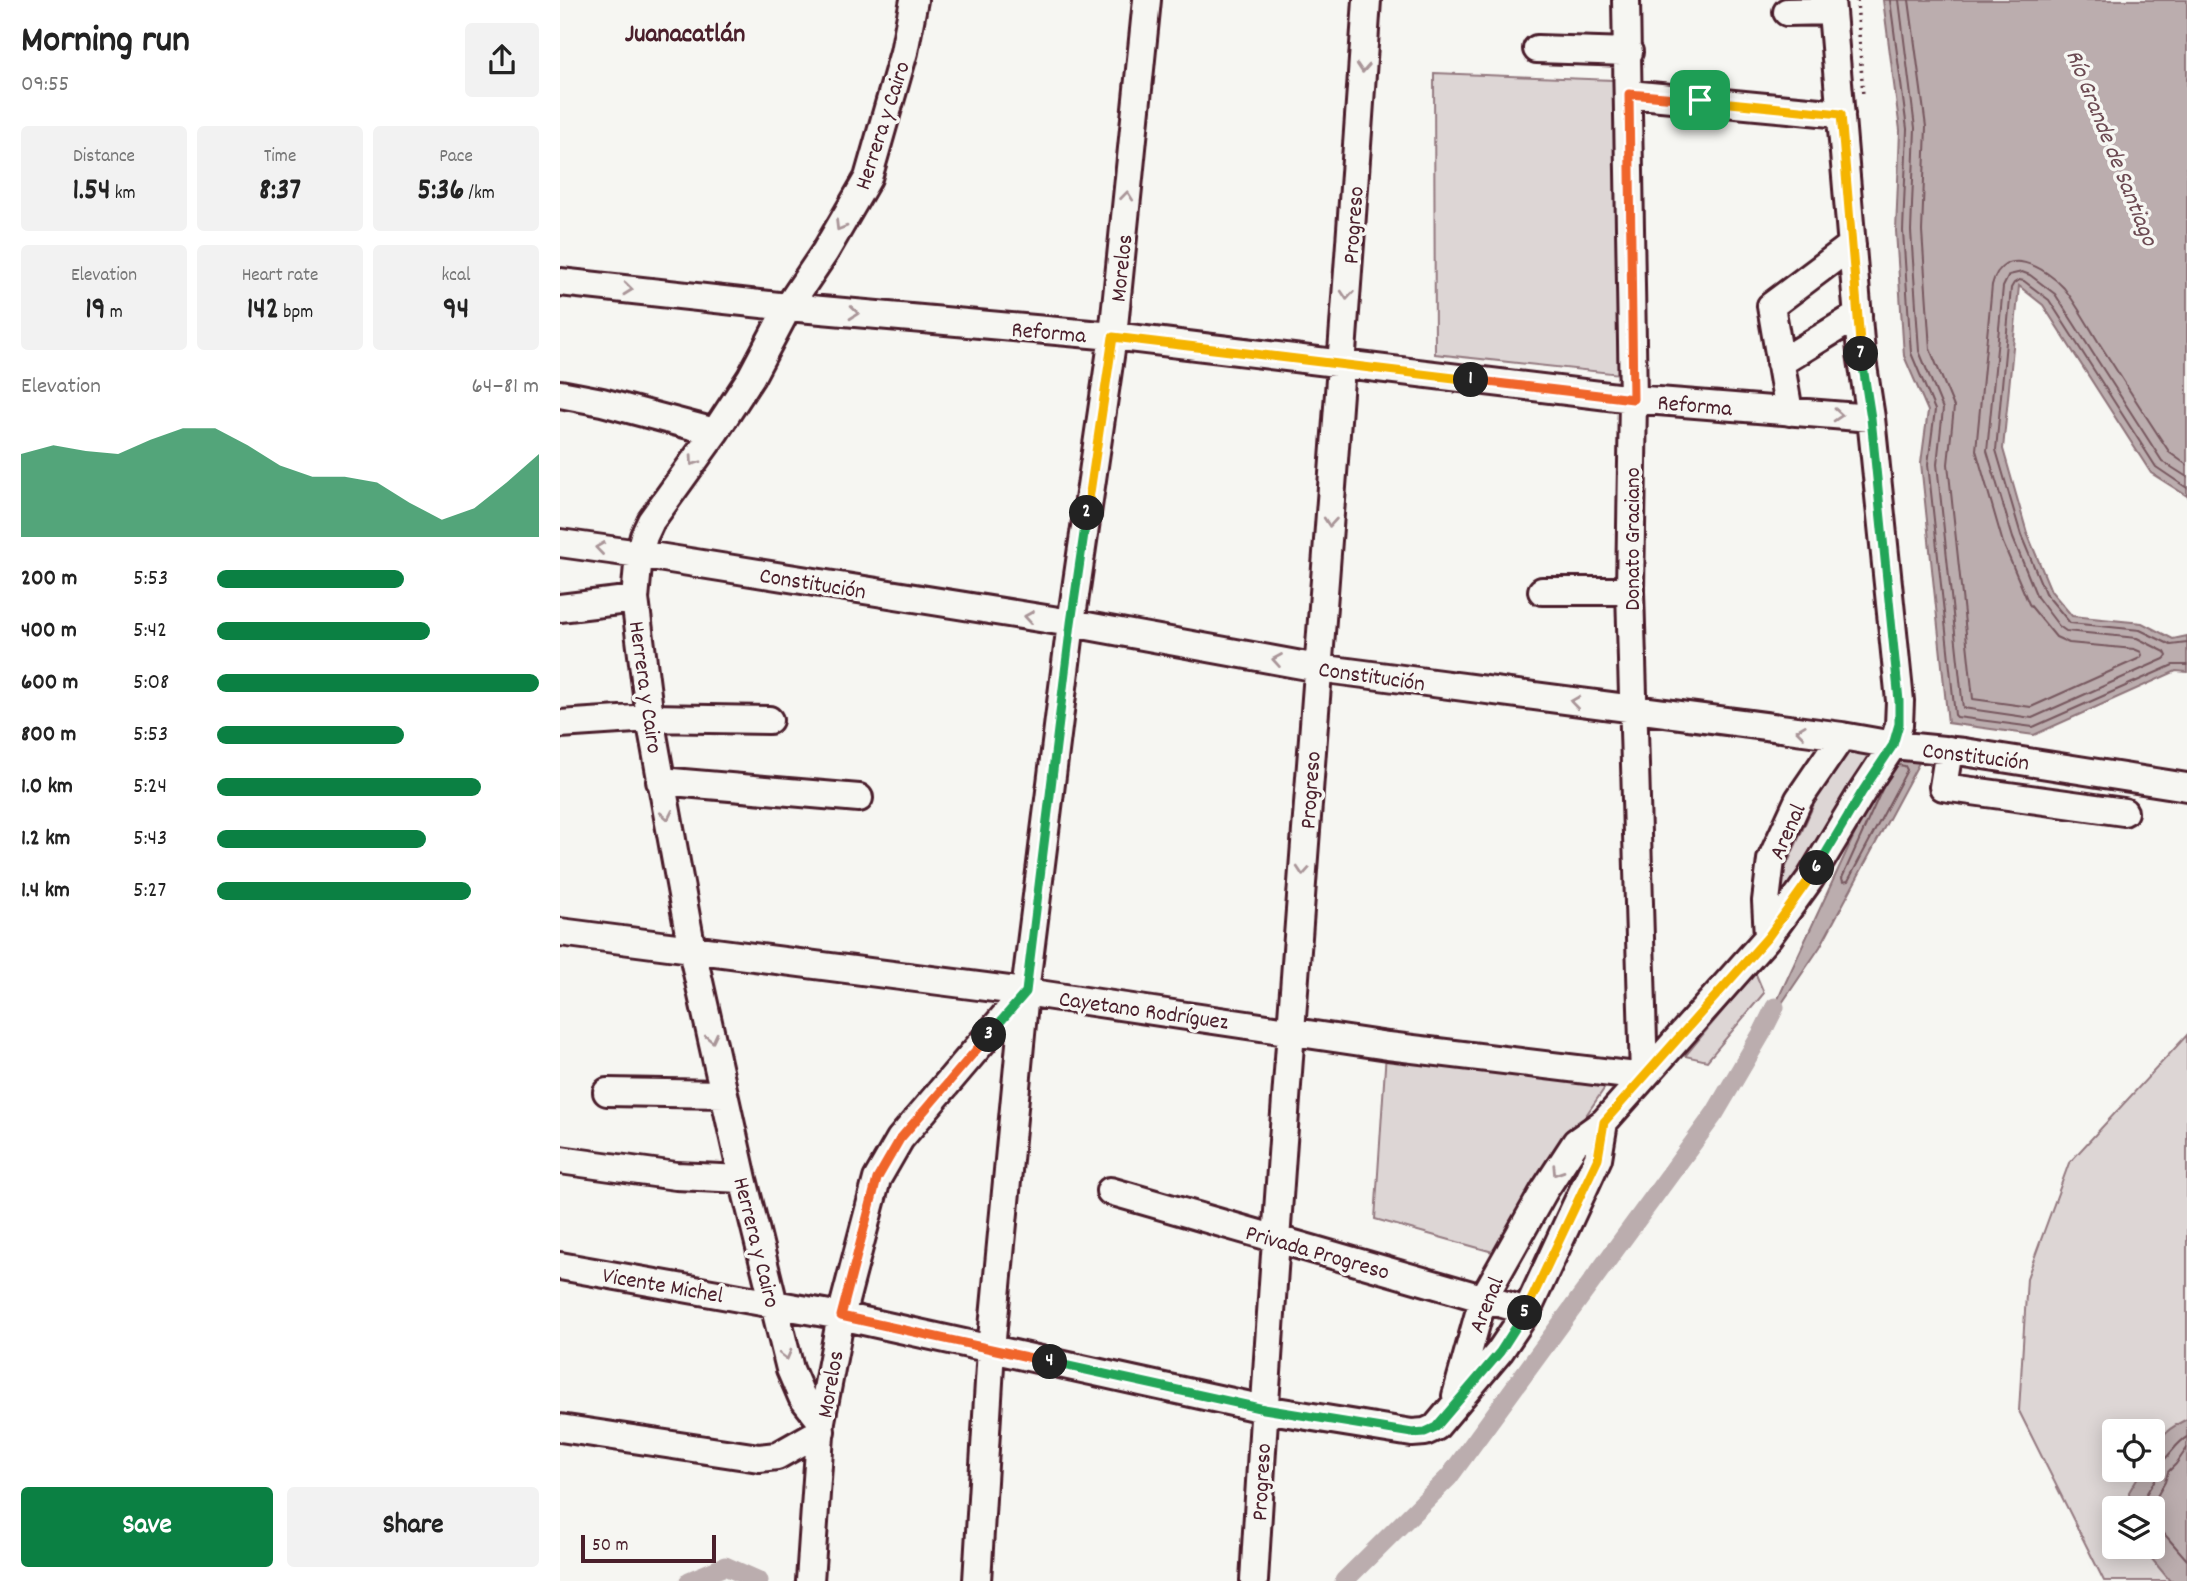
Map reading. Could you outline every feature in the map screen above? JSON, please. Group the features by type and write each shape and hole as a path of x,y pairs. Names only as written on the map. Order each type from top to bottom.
{"street":[{"name":"Herrera y Cairo","path":"821,1426 803,1398 790,1369 743,1179 692,950 660,781 635,599 639,554 643,536 651,521 751,377 789,307 868,178 904,52 914,0"},
{"name":"Morelos","path":"977,1581 991,1349 1026,992 1071,623 1113,337 1147,0"},
{"name":"Progreso","path":"1254,1581 1291,1031 1343,365 1367,0"},
{"name":"Donato Graciano","path":"1626,0 1633,399 1630,591 1644,1077"},
{"path":"1787,12 1832,6"},
{"name":"Arenal","path":"1454,1405 1483,1299 1544,1191 1576,1142 1604,1122 1768,937 1810,879 1893,745 1899,724 1871,418 1861,353 1832,6"},
{"path":"1537,49 1629,52"},
{"path":"1629,94 1841,114"},
{"path":"1789,412 1771,306 1852,245"},
{"name":"Reforma","path":"560,282 789,307 1113,337 1633,399 1871,418"},
{"path":"1780,363 1858,314"},
{"path":"560,394 603,401 715,432"},
{"name":"Constitución","path":"560,543 1071,623 1318,668 1842,736 1893,745 1949,750 2187,787"},
{"path":"1542,591 1630,591"},
{"path":"560,608 635,599"},
{"path":"560,724 650,718 769,720"},
{"name":"Arenal","path":"1768,937 1766,901 1771,860 1799,799 1842,736"},
{"path":"1949,750 1943,786 2124,812"},
{"path":"660,781 859,798"},
{"name":"Cayetano Rodríguez","path":"560,932 1026,992 1388,1046 1644,1077"},
{"name":"Morelos","path":"810,1576 821,1426 841,1316 877,1179 900,1139 1026,992"},
{"path":"607,1092 724,1094"},
{"name":"Arenal","path":"1454,1405 1500,1352 1527,1311 1598,1158 1604,1122"},
{"path":"560,1160 676,1176 743,1179"},
{"name":"Privada Progreso","path":"1110,1191 1527,1311"},
{"name":"Vicente Michel","path":"560,1266 841,1316 1264,1409 1412,1433 1425,1432 1436,1427 1454,1405"},
{"path":"560,1428 759,1458 777,1456 821,1426"}],"shaded area":[{"path":"1434,73 1613,80 1620,374 1435,354"},
{"path":"1839,748 1873,756 1792,895 1777,887"},
{"path":"1755,972 1764,993 1707,1061 1685,1056"},
{"path":"2187,1035 2187,1581 2104,1581 2019,1411 2027,1278 2069,1163"},
{"path":"1386,1052 1608,1083 1493,1252 1375,1219"}],"water":[{"name":"Río Grande de Santiago","path":"1883,0 2187,0 2187,496 2151,473 2043,305 2019,286 2003,449 2027,533 2051,591 2072,616 2142,623 2173,639 2187,636 2187,672 2176,671 2034,735 1948,723 1921,463 1928,411 1904,356 1896,231 1900,130"},
{"path":"1890,758 1921,759 1820,947 1763,1031"},
{"path":"2187,1419 2187,1581 2170,1581 2152,1559 2165,1559 2165,1496 2129,1496 2135,1482 2165,1482 2165,1433"}],"waterway":[{"path":"1344,1581 1449,1477 1715,1113 1775,1007"},
{"path":"689,1581 725,1566 759,1581"}],"district":[{"name":"Juanacatlán","path":"685,32"}],"route":[{"path":"1629,94 1700,100 1841,114 1861,353 1871,418 1899,724 1893,745 1810,879 1768,937 1604,1122 1598,1158 1527,1311 1500,1352 1436,1427 1425,1432 1412,1433 1264,1409 841,1316 877,1179 900,1139 1026,992 1071,623 1113,337 1633,399 1629,94"}]}
